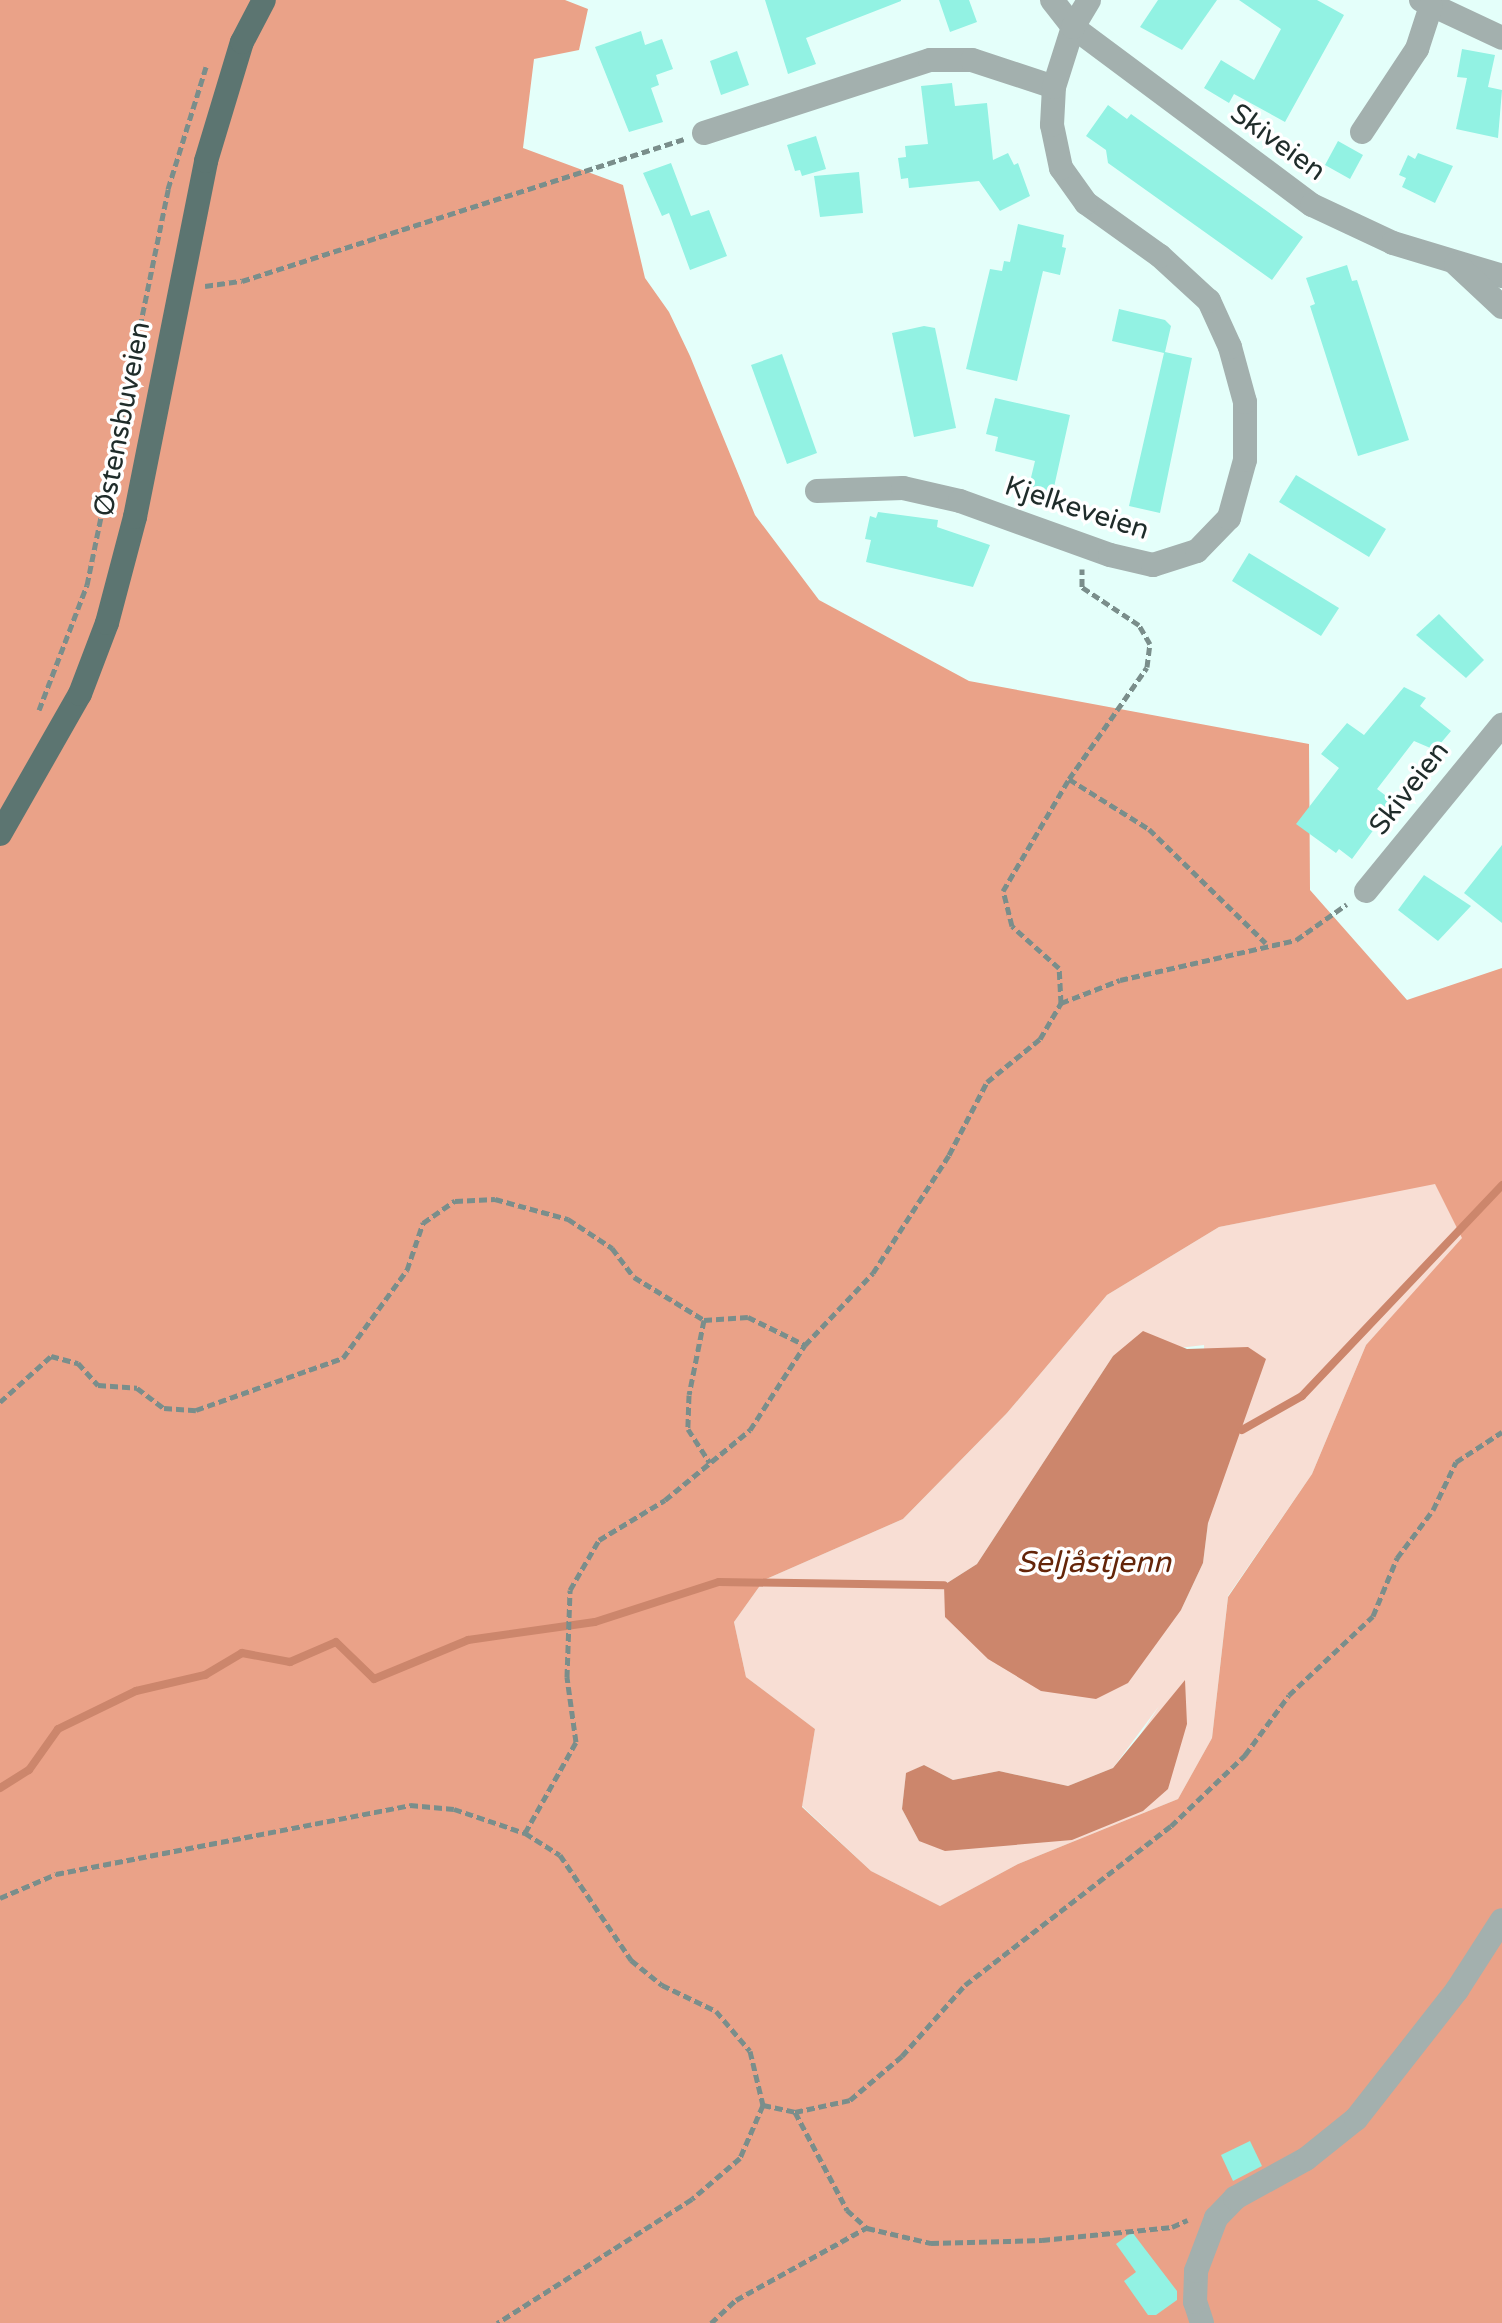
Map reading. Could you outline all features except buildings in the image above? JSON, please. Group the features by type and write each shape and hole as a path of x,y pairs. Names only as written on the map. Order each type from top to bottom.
{"main road":[{"name":"Østensbuveien","path":"0,834 80,694 107,623 135,517 177,290 210,146 242,42 264,0"}],"street":[{"name":"Skiveien","path":"1052,0 1073,27 1312,205 1393,243 1502,276"},
{"name":"Kjelkeveien","path":"817,491 903,488 960,501 1088,546 1153,565 1197,551 1229,518 1245,460 1245,402 1230,347 1209,301 1160,256 1086,203 1061,168 1052,125 1054,87 1073,27 1089,0"},
{"path":"1362,132 1417,49 1426,3 1502,38"},
{"path":"704,133 930,60 972,60 1054,87"},
{"path":"1454,262 1502,307"},
{"name":"Skiveien","path":"1366,891 1502,725"},
{"path":"1202,2323 1195,2302 1196,2271 1216,2218 1235,2198 1306,2159 1356,2119 1457,1990 1502,1920"}],"path":[{"path":"35,719 87,585 168,189 211,56"},
{"path":"148,287 177,290 242,281 704,133"},
{"path":"525,1833 576,1742 568,1644 570,1590 599,1540 665,1500 750,1430 805,1345 873,1273 949,1155 987,1082 1040,1039 1061,1003 1059,968 1012,926 1003,891 1069,779 1147,667 1150,644 1139,625 1082,587 1088,546"},
{"path":"1069,779 1149,829 1266,943"},
{"path":"1061,1003 1120,980 1266,943 1296,940 1366,891"},
{"path":"0,1402 51,1356 78,1363 98,1385 137,1388 164,1408 196,1410 343,1358 407,1270 423,1223 455,1201 495,1199 568,1219 612,1248 634,1277 704,1320 748,1317 805,1345"},
{"path":"704,1320 689,1395 688,1429 710,1463"},
{"path":"763,2105 795,2112 850,2100 902,2056 965,1985 1171,1826 1245,1755 1289,1695 1373,1616 1397,1558 1433,1510 1456,1462 1502,1432"},
{"path":"0,1898 56,1874 410,1805 454,1809 525,1833 560,1855 631,1960 662,1985 716,2011 750,2051 763,2105 740,2158 692,2199 497,2323"},
{"path":"795,2112 847,2210 867,2228 931,2243 1042,2240 1172,2227 1202,2214 1216,2218"},
{"path":"711,2323 736,2300 867,2228"}],"shaded area":[{"path":"0,0 565,0 588,9 579,50 534,59 523,148 623,185 645,278 669,312 690,356 755,515 819,600 969,681 1309,744 1310,890 1407,1000 1502,968 1502,2323 0,2323","holes":["1435,1184 1462,1238 1366,1345 1312,1474 1228,1597 1212,1738 1178,1799 1018,1864 940,1906 871,1871 802,1807 815,1729 746,1677 734,1622 764,1580 903,1519 1007,1413 1107,1295 1219,1227"]},
{"path":"1435,1183 1463,1238 1366,1345 1312,1474 1228,1596 1212,1738 1178,1799 1018,1864 940,1906 871,1871 802,1806 815,1729 746,1677 734,1622 764,1580 903,1519 1007,1413 1107,1295 1219,1227","holes":["1204,1345 1208,1523 1203,1563 1181,1610 944,1585 977,1564 1113,1356","1159,1706 1072,1840 919,1841 902,1809 906,1774 924,1765 953,1780 999,1771 1068,1786 1113,1768"]}],"water":[{"name":"Seljåstjenn","path":"1143,1331 1187,1349 1248,1347 1266,1359 1208,1523 1203,1563 1181,1610 1128,1683 1096,1699 1041,1691 988,1659 945,1617 944,1585 977,1564 1113,1356"},
{"path":"1185,1680 1187,1724 1168,1789 1143,1811 1072,1840 945,1851 919,1841 902,1809 906,1773 924,1765 953,1780 999,1771 1068,1786 1113,1768"}],"waterway":[{"path":"1242,1430 1302,1396 1502,1185"},
{"path":"0,1788 29,1770 58,1729 136,1691 205,1675 242,1653 290,1662 336,1642 374,1679 468,1640 595,1622 719,1582 944,1585"}]}
